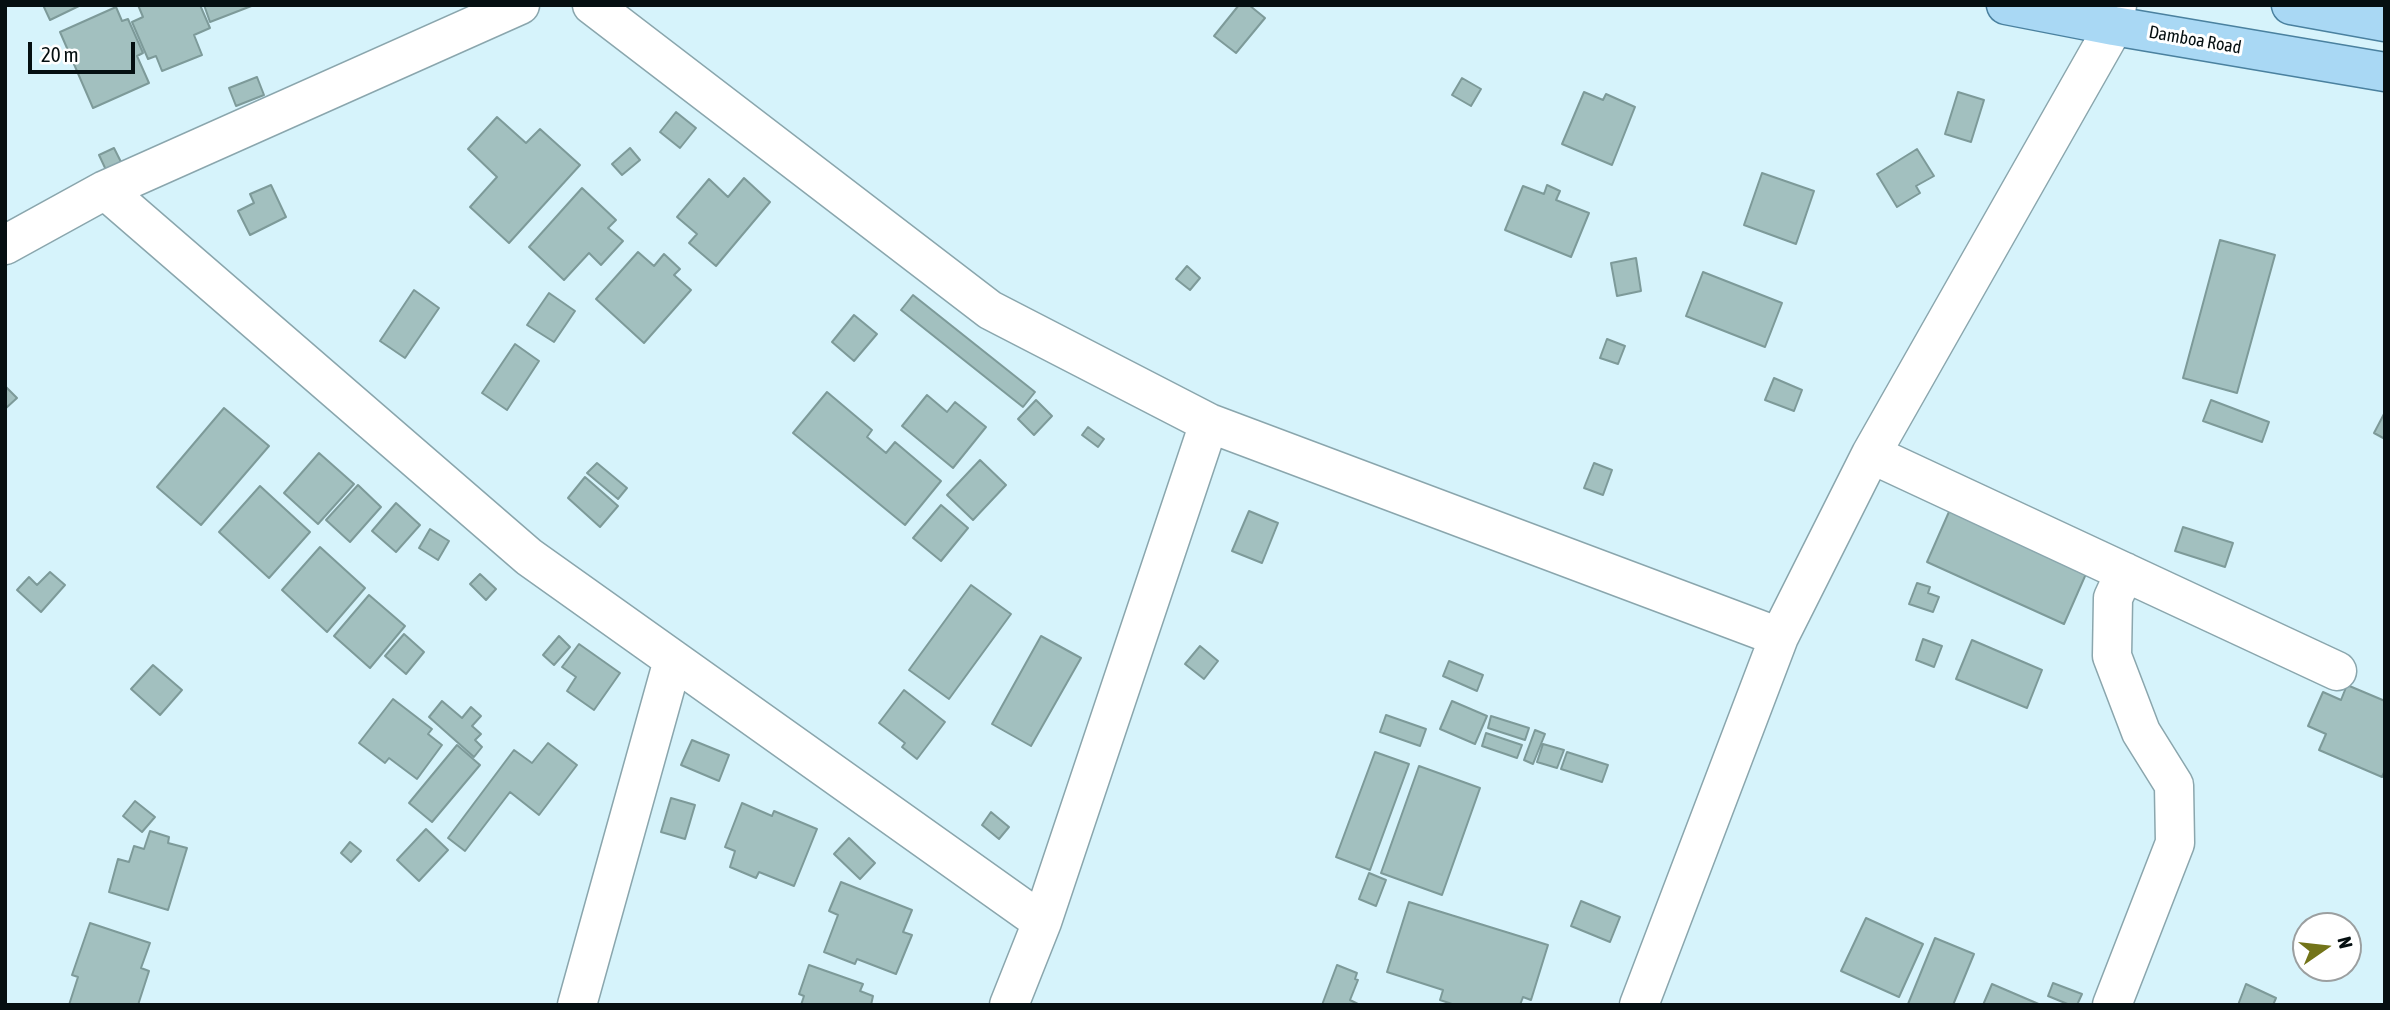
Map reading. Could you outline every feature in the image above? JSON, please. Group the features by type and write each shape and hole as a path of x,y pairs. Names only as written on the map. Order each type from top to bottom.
{"main road":[{"name":"Damboa Road","path":"2006,5 2115,16 2385,72"},
{"path":"2291,5 2385,22"}],"street":[{"path":"5,245 105,190 520,5"},
{"path":"592,5 990,310 1209,423 1779,636"},
{"path":"1639,1005 1779,636 1871,454 2115,16"},
{"path":"105,190 529,557 1042,922"},
{"path":"1009,1005 1042,922 1209,423"},
{"path":"1871,454 2337,671"},
{"path":"2112,1005 2175,843 2174,785 2141,732 2112,656 2113,598 2126,572"},
{"path":"577,1005 673,660"}],"building":[{"path":"43,5 81,5 50,20"},
{"path":"138,5 200,5 210,28 194,35 202,55 162,71 156,56 148,59 132,22 143,17"},
{"path":"204,5 254,5 210,22"},
{"path":"1239,5 1249,5 1265,18 1236,53 1214,36"},
{"path":"116,7 122,21 128,19 143,53 137,56 149,83 93,108 60,32"},
{"path":"257,77 264,95 236,106 229,88"},
{"path":"1462,78 1481,89 1471,106 1452,95"},
{"path":"1584,92 1603,100 1606,94 1635,107 1612,165 1562,144"},
{"path":"1958,92 1984,100 1971,142 1945,134"},
{"path":"676,112 696,128 680,148 660,132"},
{"path":"497,117 526,143 540,129 580,165 509,243 470,207 497,177 468,149"},
{"path":"114,148 121,162 106,170 99,155"},
{"path":"630,148 640,160 622,175 612,164"},
{"path":"1917,149 1934,176 1916,186 1920,193 1897,207 1877,174"},
{"path":"1762,173 1814,191 1796,244 1744,225"},
{"path":"744,178 770,202 716,266 689,243 697,234 677,217 709,179 728,197"},
{"path":"271,185 286,217 250,235 238,211 254,203 250,194"},
{"path":"1547,185 1560,191 1556,200 1589,213 1571,257 1505,230 1523,186 1544,194"},
{"path":"582,188 616,220 608,228 623,241 601,265 589,253 564,280 529,247"},
{"path":"2220,240 2275,255 2237,393 2183,378"},
{"path":"638,252 654,266 664,254 680,269 674,275 691,290 644,343 596,299"},
{"path":"1636,258 1641,291 1617,296 1611,263"},
{"path":"1187,266 1200,278 1190,290 1176,279"},
{"path":"1703,272 1782,303 1765,347 1686,316"},
{"path":"414,290 439,308 405,358 380,341"},
{"path":"549,293 575,311 554,342 527,325"},
{"path":"913,295 1035,392 1023,407 901,310"},
{"path":"854,315 877,334 854,361 832,342"},
{"path":"1607,339 1625,346 1618,364 1600,358"},
{"path":"515,344 539,361 507,410 482,393"},
{"path":"1774,378 1802,390 1794,411 1765,400"},
{"path":"5,386 17,398 5,409"},
{"path":"827,392 872,430 867,437 886,453 895,442 941,481 905,525 793,433"},
{"path":"927,395 947,412 955,402 986,427 953,468 902,426"},
{"path":"1036,400 1052,416 1034,435 1018,419"},
{"path":"2211,400 2269,422 2262,442 2203,421"},
{"path":"224,408 269,446 201,525 157,487"},
{"path":"2385,412 2385,439 2374,433"},
{"path":"1088,427 1104,439 1098,447 1082,435"},
{"path":"319,453 354,484 318,524 284,493"},
{"path":"980,460 1006,485 973,520 947,495"},
{"path":"597,463 627,488 618,499 587,473"},
{"path":"1594,463 1612,470 1603,495 1584,488"},
{"path":"585,477 618,506 600,527 568,498"},
{"path":"358,485 381,507 350,542 326,520"},
{"path":"260,486 310,532 269,578 219,532"},
{"path":"396,503 420,525 396,552 372,531"},
{"path":"941,505 968,528 941,561 913,538"},
{"path":"1952,505 2089,567 2064,624 1927,562"},
{"path":"1249,511 1278,523 1262,563 1232,551"},
{"path":"2183,527 2233,543 2225,567 2175,551"},
{"path":"430,529 449,541 438,560 419,548"},
{"path":"320,547 365,588 327,632 282,590"},
{"path":"50,572 65,585 41,612 17,590 29,577 37,585"},
{"path":"480,574 496,589 486,600 470,584"},
{"path":"1917,583 1930,587 1928,593 1939,597 1933,612 1909,604"},
{"path":"971,585 1011,614 949,699 909,670"},
{"path":"369,595 405,626 370,668 334,636"},
{"path":"404,634 424,652 406,674 385,656"},
{"path":"559,636 570,647 554,665 543,655"},
{"path":"1041,636 1081,658 1031,746 992,724"},
{"path":"1923,639 1942,646 1934,667 1916,660"},
{"path":"1972,640 2042,670 2027,708 1956,679"},
{"path":"579,644 620,673 594,710 567,691 576,677 562,667"},
{"path":"1200,646 1218,661 1204,679 1185,664"},
{"path":"1449,661 1483,675 1477,691 1443,676"},
{"path":"153,665 182,690 160,715 131,689"},
{"path":"2347,685 2385,701 2385,770 2382,777 2319,750 2326,734 2308,726 2323,692 2341,700"},
{"path":"904,690 945,722 917,759 902,747 905,743 879,723"},
{"path":"393,699 432,729 428,734 442,745 417,779 389,758 385,763 359,743"},
{"path":"442,701 462,718 471,707 481,716 472,726 481,734 475,740 482,747 474,757 429,717"},
{"path":"1452,701 1487,716 1475,744 1440,729"},
{"path":"1386,715 1426,729 1420,746 1380,732"},
{"path":"1491,716 1529,728 1525,740 1488,728"},
{"path":"1535,730 1545,734 1533,764 1524,760"},
{"path":"1486,733 1522,745 1517,758 1482,746"},
{"path":"692,740 729,755 719,781 681,765"},
{"path":"548,743 577,765 539,815 510,792 465,851 448,838 514,750 532,763"},
{"path":"1543,744 1564,750 1557,768 1537,762"},
{"path":"457,745 480,765 432,822 409,803"},
{"path":"1375,752 1409,764 1370,870 1336,857"},
{"path":"1567,752 1608,765 1602,782 1561,769"},
{"path":"1419,766 1480,788 1442,895 1381,873"},
{"path":"671,798 695,805 685,839 661,832"},
{"path":"135,801 155,817 142,832 123,816"},
{"path":"742,803 772,816 774,811 817,829 794,886 759,872 756,878 730,867 735,851 725,847"},
{"path":"991,812 1009,827 999,839 982,825"},
{"path":"426,829 448,850 419,881 397,860"},
{"path":"150,831 169,837 168,843 187,848 168,910 109,892 118,859 129,862 134,846 144,849"},
{"path":"849,838 875,863 860,879 834,854"},
{"path":"350,842 361,851 351,862 341,853"},
{"path":"1369,873 1386,880 1376,906 1359,899"},
{"path":"841,882 912,910 903,932 912,935 896,974 857,959 855,964 824,952 838,915 829,911"},
{"path":"1581,901 1620,917 1610,942 1571,926"},
{"path":"1409,902 1548,945 1531,1000 1523,997 1520,1005 1455,1005 1440,1000 1443,990 1387,972"},
{"path":"1866,918 1923,944 1899,997 1841,971"},
{"path":"90,923 150,943 141,968 149,971 138,1005 69,1005 78,977 72,975"},
{"path":"1935,938 1974,954 1953,1005 1910,1005 1908,1004"},
{"path":"809,965 863,984 860,991 873,996 871,1005 801,1005 804,996 799,994"},
{"path":"1337,965 1357,973 1355,979 1358,980 1350,1000 1360,1005 1322,1005"},
{"path":"2053,983 2082,994 2077,1005 2048,996"},
{"path":"1992,984 2041,1005 1983,1005"},
{"path":"2246,984 2276,998 2273,1005 2238,1005"}]}
